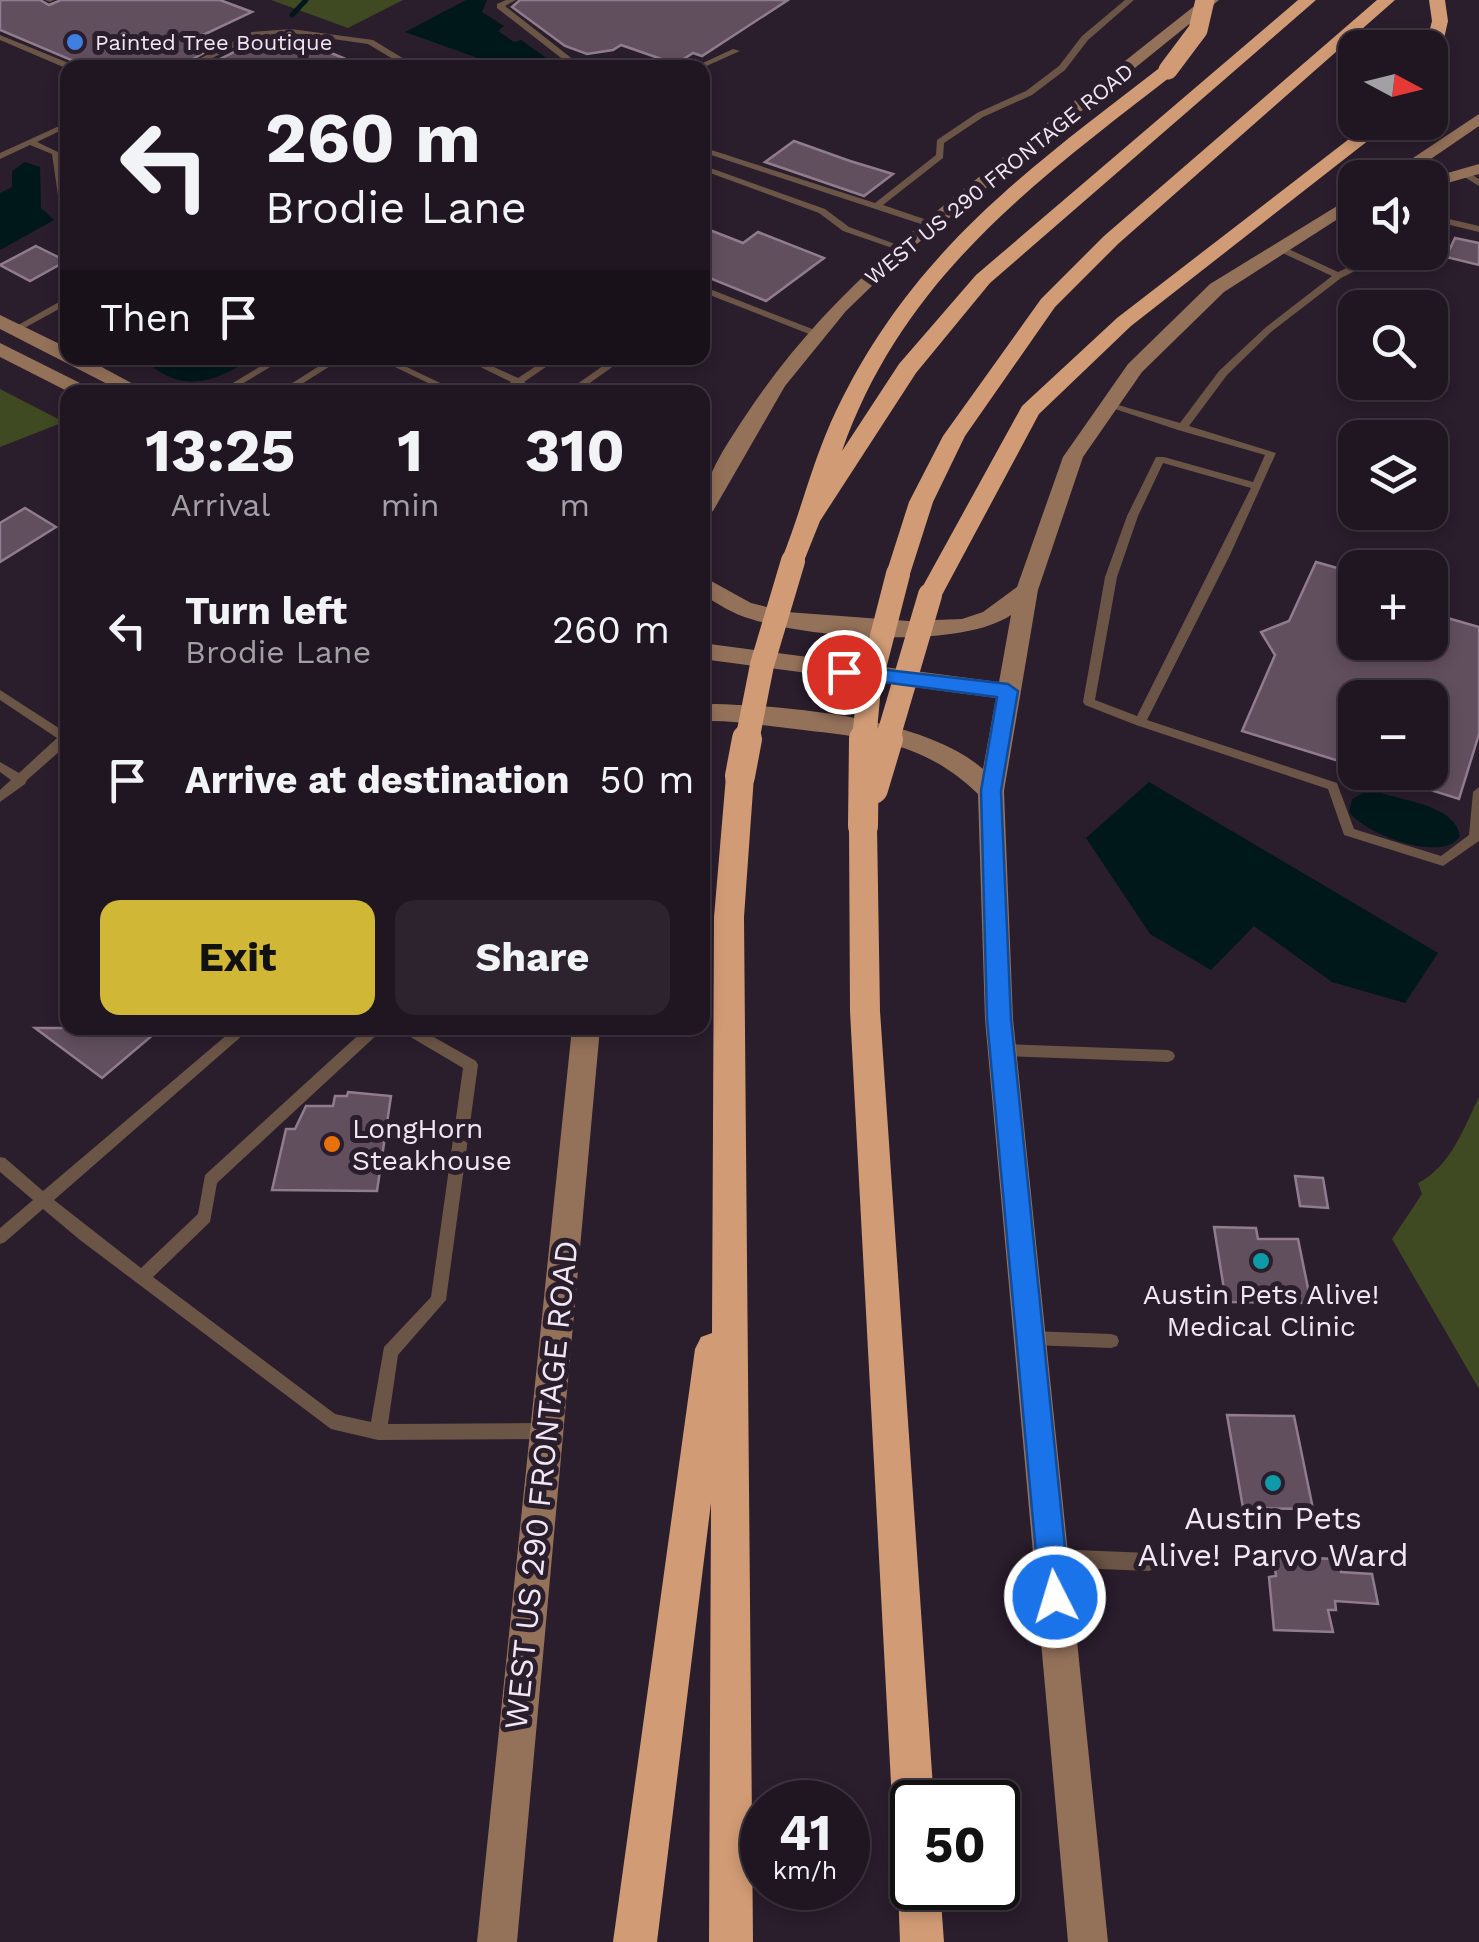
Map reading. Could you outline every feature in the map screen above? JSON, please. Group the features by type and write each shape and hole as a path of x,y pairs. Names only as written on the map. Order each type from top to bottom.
{"highway":[{"path":"731,1942 729,917 740,776 762,665 792,561 811,516 838,430 885,340 950,253 1168,70 1194,42 1208,0"},
{"path":"811,516 907,369 983,279 1308,0"},
{"path":"913,1780 865,1012 862,758 869,687 898,574 921,502 954,436 1048,303 1111,240 1387,0"},
{"path":"1437,0 1438,30"},
{"path":"863,826 910,653 930,595 1030,411 1124,322 1361,140"},
{"path":"635,1942 695,1464 727,1252"},
{"path":"920,1910 922,1942"}],"main road":[{"name":"WEST US 290 FRONTAGE ROAD","path":"710,495 768,398 839,307 930,224 1208,0"},
{"path":"1418,160 1479,119"},
{"path":"1448,180 1474,175"},
{"path":"1088,1942 1003,1050 991,791 1027,590 1073,456 1134,368 1192,311 1217,288 1338,211"},
{"path":"1326,218 1338,214"},
{"path":"8,325 60,352"},
{"path":"0,349 69,385"},
{"path":"85,365 124,385"},
{"path":"61,381 87,385"},
{"path":"710,589 728,602 772,618 938,630 975,625 1008,608 1027,590"},
{"path":"710,653 758,662 1008,691"},
{"path":"710,715 900,733 939,748 967,765 991,791"},
{"name":"WEST US 290 FRONTAGE ROAD","path":"497,1942 585,1035"}],"lane":[{"path":"512,0 500,6 570,60"},
{"path":"876,206 940,156 940,142 980,115 1029,93 1062,68 1085,38 1130,0"},
{"path":"201,60 255,34 290,31 370,42 400,60"},
{"path":"0,37 60,62"},
{"path":"710,62 736,51"},
{"path":"0,156 60,128"},
{"path":"30,142 56,153 60,182"},
{"path":"710,151 930,224"},
{"path":"710,170 822,211 846,229 902,248"},
{"path":"1450,222 1479,229"},
{"path":"1279,248 1338,276"},
{"path":"1182,428 1223,373 1268,330 1351,270"},
{"path":"710,296 817,334"},
{"path":"8,325 60,303"},
{"path":"235,385 268,365"},
{"path":"294,385 327,365"},
{"path":"396,365 439,385"},
{"path":"481,365 524,385"},
{"path":"514,385 544,365"},
{"path":"581,385 610,365"},
{"path":"1108,404 1271,453 1140,722"},
{"path":"1257,486 1160,459 1142,492 1111,578 1100,661 1089,702 1333,786 1349,832 1443,862 1475,837 1479,792"},
{"path":"0,694 60,733"},
{"path":"0,796 60,744"},
{"path":"0,766 21,780"},
{"path":"0,1237 236,1035"},
{"path":"142,1276 205,1218 210,1180 367,1035"},
{"path":"378,1432 390,1352 438,1300 471,1065 419,1035"},
{"path":"1003,1050 1168,1056"},
{"path":"0,1164 331,1421 378,1432 546,1431"},
{"path":"1031,1338 1110,1341"},
{"path":"1051,1558 1149,1562"}],"green space":[{"path":"271,0 403,0 348,28"},
{"path":"0,389 60,420 60,424 0,447"},
{"path":"1479,1097 1479,1389 1392,1239 1422,1194 1418,1183 1447,1157"}],"shaded area":[{"path":"466,0 487,0 482,12 504,26 498,31 514,42 521,40 549,60 483,60 405,32"},
{"path":"25,162 40,167 41,208 54,220 0,250 0,193 12,187 12,171"},
{"path":"150,365 240,365 197,381 184,381"},
{"path":"1149,782 1438,953 1405,1003 1332,982 1254,926 1211,970 1150,934 1086,838"},
{"path":"1363,793 1381,793 1439,811 1456,826 1460,836 1451,844 1421,847 1386,837 1349,812 1352,799"}],"building":[{"path":"0,0 40,0 49,5 61,0 220,0 252,12 184,44 225,41 191,60 71,60 0,30"},
{"path":"520,0 788,0 702,56 693,53 682,60 664,60 621,45 587,54 565,46 512,7"},
{"path":"293,37 348,60 218,60 258,40"},
{"path":"794,141 893,174 864,196 765,162"},
{"path":"710,230 743,243 758,232 824,258 766,301 710,278"},
{"path":"1455,238 1479,243 1479,265 1448,257"},
{"path":"36,246 60,258 60,264 30,281 0,265"},
{"path":"25,508 56,527 0,562 0,523"},
{"path":"1316,562 1338,568 1338,660 1448,660 1448,618 1479,627 1479,734 1459,799 1430,790 1448,790 1448,680 1338,680 1338,761 1242,731 1275,655 1261,632 1289,621"},
{"path":"35,1028 60,1028 60,1035 153,1035 102,1078"},
{"name":"LongHorn Steakhouse","path":"348,1092 391,1096 377,1191 272,1190 286,1129 295,1129 306,1106 333,1106 335,1096 347,1096"},
{"path":"1295,1176 1323,1178 1328,1208 1300,1206"},
{"name":"Austin Pets Alive! Medical Clinic","path":"1214,1227 1256,1228 1258,1239 1298,1239 1311,1303 1226,1302"},
{"name":"Austin Pets Alive! Parvo Ward","path":"1227,1415 1294,1416 1313,1509 1243,1508"},
{"path":"1278,1557 1339,1559 1341,1572 1372,1574 1378,1604 1335,1601 1336,1610 1328,1610 1333,1632 1274,1630 1269,1577 1276,1576 1274,1561 1279,1561"}],"waterway":[{"path":"292,15 306,0"}],"place":[{"name":"Painted Tree Boutique","path":"75,42"},
{"name":"LongHorn Steakhouse","path":"332,1144"},
{"name":"Austin Pets Alive! Medical Clinic","path":"1261,1261"},
{"name":"Austin Pets Alive! Parvo Ward","path":"1273,1483"}],"route":[{"path":"844,672 1008,691 991,791 994,923 999,1019 1055,1597"}]}
